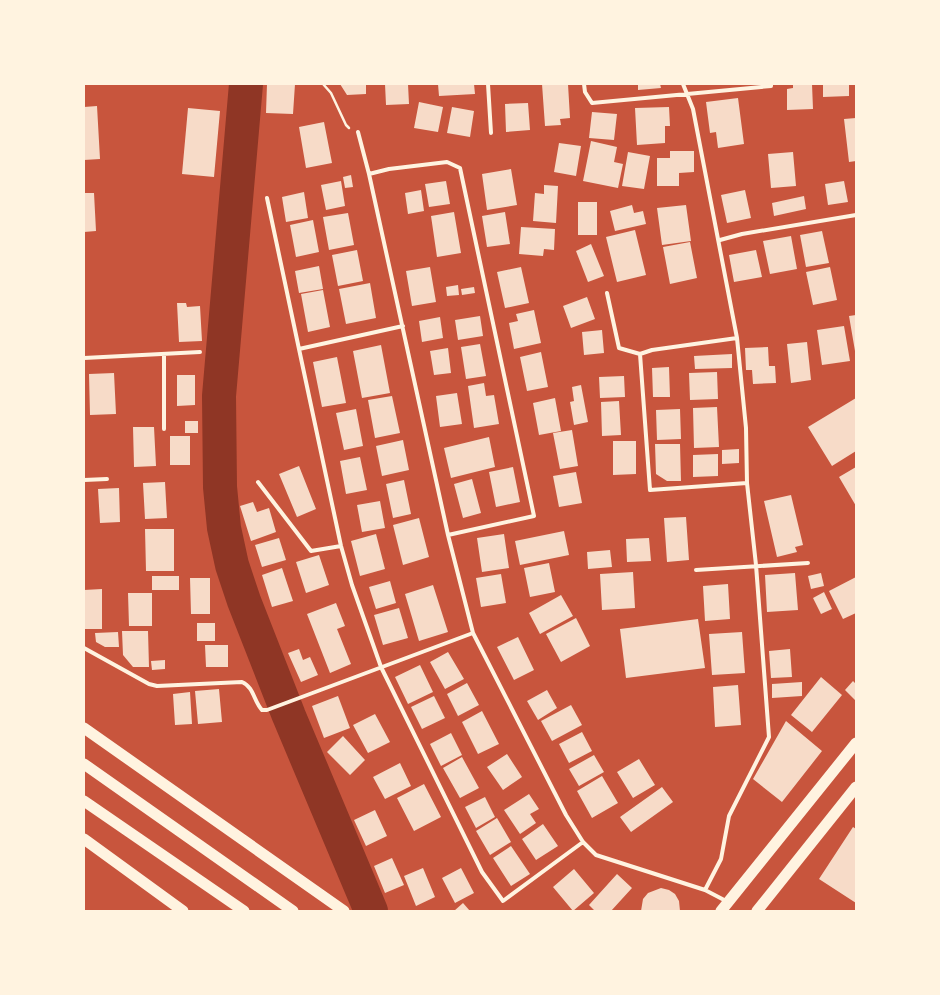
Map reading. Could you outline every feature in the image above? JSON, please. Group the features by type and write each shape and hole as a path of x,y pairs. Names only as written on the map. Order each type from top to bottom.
{"highway":[{"path":"84,728 344,911"},
{"path":"720,911 856,743"},
{"path":"84,764 293,911"},
{"path":"756,911 856,787"},
{"path":"84,801 244,911"},
{"path":"84,839 183,911"}],"street":[{"path":"488,84 491,133"},
{"path":"584,84 585,92 592,103 772,86 771,84"},
{"path":"683,84 693,110 720,240 737,338 746,428 747,483 756,565 769,737 729,816 721,859 705,890"},
{"path":"358,132 369,174 403,326 448,535 473,633 566,815 584,842 596,855 705,890 728,902"},
{"path":"369,174 389,169 447,162 460,168 462,175 534,516 448,535"},
{"path":"267,198 341,546 381,667 482,872 503,902 584,842"},
{"path":"720,240 742,234 856,215"},
{"path":"607,293 619,348 640,354 652,350 737,338"},
{"path":"299,349 403,326"},
{"path":"84,358 200,352"},
{"path":"164,354 164,429"},
{"path":"640,354 650,490 747,483"},
{"path":"84,480 107,479"},
{"path":"258,482 312,551 341,546"},
{"path":"696,570 756,565 808,563"},
{"path":"84,648 153,685 242,682 250,688 258,706 262,710 267,710 473,633"}],"path":[{"path":"323,84 331,93 346,125 352,131 358,132"}],"building":[{"path":"267,84 295,84 293,114 266,113"},
{"path":"340,84 366,84 366,94 347,95"},
{"path":"385,84 408,84 409,104 386,105"},
{"path":"438,84 474,84 475,94 439,96"},
{"path":"542,84 568,84 570,118 560,119 561,125 545,126"},
{"path":"638,84 660,84 661,88 638,90"},
{"path":"793,84 812,84 813,109 787,110 787,89 793,88"},
{"path":"823,84 849,84 849,96 823,97"},
{"path":"738,98 744,144 718,148 716,132 710,133 706,102"},
{"path":"419,102 443,107 438,132 414,128"},
{"path":"528,103 530,130 506,132 505,104"},
{"path":"97,106 100,159 84,160 84,107"},
{"path":"452,107 474,111 470,137 447,133"},
{"path":"669,107 670,126 665,126 665,143 637,145 635,108"},
{"path":"188,108 220,111 214,177 182,174"},
{"path":"592,112 617,114 614,140 589,138"},
{"path":"856,118 856,161 849,162 844,119"},
{"path":"324,122 332,163 306,168 299,127"},
{"path":"591,141 617,147 614,162 623,164 618,188 583,181"},
{"path":"559,143 581,146 576,176 554,172"},
{"path":"670,151 694,151 694,172 679,173 679,186 657,186 657,158 670,158"},
{"path":"628,152 650,156 644,189 622,186"},
{"path":"793,152 796,186 771,188 768,154"},
{"path":"511,169 517,205 487,210 482,174"},
{"path":"351,175 353,187 345,188 343,177"},
{"path":"341,181 345,206 326,210 321,185"},
{"path":"446,181 450,204 429,207 425,184"},
{"path":"844,181 848,202 828,205 825,184"},
{"path":"544,185 558,186 556,223 533,221 535,193 544,194"},
{"path":"421,190 424,211 408,214 405,193"},
{"path":"745,190 751,218 727,223 721,195"},
{"path":"304,192 308,218 286,222 282,197"},
{"path":"84,193 94,193 96,231 84,232"},
{"path":"804,196 806,209 774,216 772,203"},
{"path":"578,202 597,202 597,235 578,235"},
{"path":"632,205 634,213 643,211 646,224 615,231 610,211"},
{"path":"686,205 691,241 662,245 657,208"},
{"path":"454,212 461,253 437,257 431,216"},
{"path":"505,212 510,244 487,247 482,216"},
{"path":"348,213 354,245 329,250 323,217"},
{"path":"313,220 319,252 296,257 290,225"},
{"path":"521,227 555,229 554,250 544,249 543,256 519,254"},
{"path":"635,230 646,275 617,282 606,237"},
{"path":"822,231 829,263 806,267 800,235"},
{"path":"791,236 797,269 770,274 763,241"},
{"path":"690,242 697,278 670,284 663,247"},
{"path":"591,244 604,276 588,282 576,251"},
{"path":"357,250 363,281 338,286 332,255"},
{"path":"756,250 762,277 734,282 729,255"},
{"path":"319,266 323,289 299,293 295,271"},
{"path":"430,267 436,302 412,306 406,271"},
{"path":"521,267 529,303 505,308 497,272"},
{"path":"830,267 837,300 813,305 806,272"},
{"path":"370,283 376,318 346,324 339,289"},
{"path":"458,285 459,295 447,296 446,287"},
{"path":"474,287 475,293 462,295 461,289"},
{"path":"323,290 330,327 308,332 301,294"},
{"path":"587,297 595,319 571,328 563,306"},
{"path":"177,303 186,303 187,307 200,306 202,341 179,342"},
{"path":"534,310 541,343 514,349 509,323 518,321 516,314"},
{"path":"856,315 856,350 855,351 849,316"},
{"path":"480,316 483,336 458,340 455,320"},
{"path":"440,317 443,338 422,342 419,321"},
{"path":"844,326 850,361 822,365 817,330"},
{"path":"602,330 604,353 584,355 582,332"},
{"path":"807,342 811,380 791,383 787,344"},
{"path":"480,344 486,376 466,379 461,347"},
{"path":"381,345 390,393 362,398 353,351"},
{"path":"768,347 769,366 775,366 776,383 753,384 752,370 746,370 745,348"},
{"path":"448,348 451,373 434,375 430,351"},
{"path":"541,352 548,387 527,391 520,357"},
{"path":"732,354 732,368 695,369 694,356"},
{"path":"337,357 346,403 322,407 313,362"},
{"path":"669,367 670,397 653,397 652,368"},
{"path":"717,372 718,399 690,400 689,373"},
{"path":"114,373 116,414 90,415 89,374"},
{"path":"177,375 195,375 195,405 177,406"},
{"path":"624,376 625,397 600,398 599,377"},
{"path":"484,383 486,396 494,395 499,424 474,428 468,386"},
{"path":"581,385 588,422 574,425 570,402 574,401 572,387"},
{"path":"457,393 462,424 440,427 436,396"},
{"path":"392,396 400,433 375,438 368,400"},
{"path":"555,398 561,431 539,435 533,403"},
{"path":"856,398 856,451 832,466 808,427"},
{"path":"619,401 621,435 602,436 601,402"},
{"path":"717,407 719,447 694,448 693,408"},
{"path":"356,409 363,446 344,450 336,413"},
{"path":"680,409 681,439 657,440 656,410"},
{"path":"185,421 198,421 198,433 185,433"},
{"path":"133,427 154,427 156,466 134,467"},
{"path":"572,430 578,466 560,469 553,433"},
{"path":"170,436 190,436 190,465 170,465"},
{"path":"489,437 495,467 451,478 444,448"},
{"path":"403,440 409,470 382,476 376,446"},
{"path":"613,441 636,441 636,474 613,475"},
{"path":"655,444 680,444 681,481 667,481 656,474"},
{"path":"739,449 739,463 722,464 722,450"},
{"path":"718,454 718,476 693,477 693,455"},
{"path":"360,457 367,490 346,494 340,461"},
{"path":"299,466 316,509 297,517 279,474"},
{"path":"513,467 520,502 496,507 489,472"},
{"path":"856,467 856,506 839,477"},
{"path":"576,472 582,503 559,507 553,476"},
{"path":"472,479 481,513 463,518 454,484"},
{"path":"404,480 411,514 393,518 386,484"},
{"path":"165,482 167,518 145,519 143,483"},
{"path":"119,488 120,522 100,523 98,489"},
{"path":"791,495 803,545 795,547 797,552 777,557 764,501"},
{"path":"380,501 385,528 362,532 357,505"},
{"path":"253,502 257,512 269,508 276,532 251,541 240,506"},
{"path":"686,517 689,560 667,562 664,518"},
{"path":"419,518 429,557 403,565 393,525"},
{"path":"145,529 174,529 174,571 146,571"},
{"path":"564,531 569,555 520,565 515,541"},
{"path":"376,534 385,569 360,576 351,541"},
{"path":"504,534 509,568 482,572 477,538"},
{"path":"279,538 286,560 262,567 255,545"},
{"path":"649,538 651,561 627,562 626,539"},
{"path":"610,550 612,567 588,569 587,552"},
{"path":"319,555 329,585 306,593 296,562"},
{"path":"549,563 555,592 530,597 524,568"},
{"path":"282,568 293,601 272,607 262,575"},
{"path":"633,572 635,608 602,610 600,574"},
{"path":"795,573 798,610 767,612 765,575"},
{"path":"821,573 824,586 811,589 808,576"},
{"path":"501,574 506,603 481,607 476,578"},
{"path":"152,576 179,576 179,590 152,590"},
{"path":"856,577 856,613 843,619 829,591"},
{"path":"190,578 210,578 210,614 191,614"},
{"path":"390,581 396,603 376,609 369,587"},
{"path":"728,584 730,619 705,621 703,586"},
{"path":"433,585 448,632 419,641 405,594"},
{"path":"102,589 102,629 84,629 84,590"},
{"path":"824,592 832,609 821,614 813,598"},
{"path":"128,593 152,593 152,626 129,626"},
{"path":"561,595 573,616 540,634 529,613"},
{"path":"336,603 345,626 337,629 351,664 330,673 307,614"},
{"path":"399,608 408,638 383,645 374,615"},
{"path":"576,618 590,646 561,662 546,634"},
{"path":"698,619 705,668 626,678 620,629"},
{"path":"197,623 215,623 215,641 197,641"},
{"path":"122,631 148,631 149,667 133,667 123,655"},
{"path":"118,632 119,647 105,647 96,642 95,633"},
{"path":"742,632 745,673 712,675 709,634"},
{"path":"518,637 534,670 514,680 497,647"},
{"path":"205,645 228,645 228,667 206,667"},
{"path":"299,649 303,660 310,657 318,675 301,682 288,653"},
{"path":"790,649 792,677 771,678 769,651"},
{"path":"448,652 464,679 445,689 430,662"},
{"path":"165,660 165,669 152,670 151,661"},
{"path":"420,665 433,692 408,704 395,677"},
{"path":"821,677 842,695 812,732 791,715"},
{"path":"853,681 856,684 856,701 845,690"},
{"path":"802,682 802,696 772,698 772,684"},
{"path":"467,683 479,705 458,716 447,694"},
{"path":"738,685 741,725 715,727 713,687"},
{"path":"219,689 222,722 198,724 195,691"},
{"path":"547,690 557,708 538,720 527,701"},
{"path":"190,692 192,724 175,725 173,694"},
{"path":"338,696 350,728 324,738 312,706"},
{"path":"434,696 445,718 422,729 411,707"},
{"path":"571,705 582,725 552,741 541,721"},
{"path":"482,711 499,744 478,754 462,722"},
{"path":"375,714 390,742 368,753 353,725"},
{"path":"786,721 822,751 782,802 753,779"},
{"path":"582,732 592,751 569,763 559,744"},
{"path":"451,733 462,755 441,766 430,744"},
{"path":"343,736 365,760 350,775 327,752"},
{"path":"507,754 522,777 503,790 487,767"},
{"path":"594,755 604,772 579,786 569,769"},
{"path":"462,757 479,788 460,798 443,768"},
{"path":"639,759 655,785 633,798 617,772"},
{"path":"400,763 411,786 385,799 373,777"},
{"path":"602,776 618,803 592,818 577,791"},
{"path":"424,784 441,817 414,831 397,798"},
{"path":"662,787 673,802 631,832 620,817"},
{"path":"529,794 539,809 530,814 536,823 520,834 504,810"},
{"path":"485,797 495,817 476,828 465,807"},
{"path":"375,810 387,836 366,846 354,820"},
{"path":"497,818 511,842 490,855 476,831"},
{"path":"543,824 558,846 536,860 522,839"},
{"path":"853,827 856,829 856,903 819,879"},
{"path":"511,846 530,874 511,886 493,858"},
{"path":"392,858 404,885 385,893 374,866"},
{"path":"423,868 435,897 416,906 404,876"},
{"path":"461,868 474,893 455,903 442,878"},
{"path":"574,869 594,893 573,911 553,887"},
{"path":"617,874 632,888 611,911 595,911 589,905"},
{"path":"661,888 669,890 675,894 679,901 680,911 641,911 643,899 648,893"},
{"path":"463,903 470,911 454,911"}],"waterway":[{"path":"246,84 219,396 220,487 224,528 232,565 244,601 289,716 371,911"}]}
